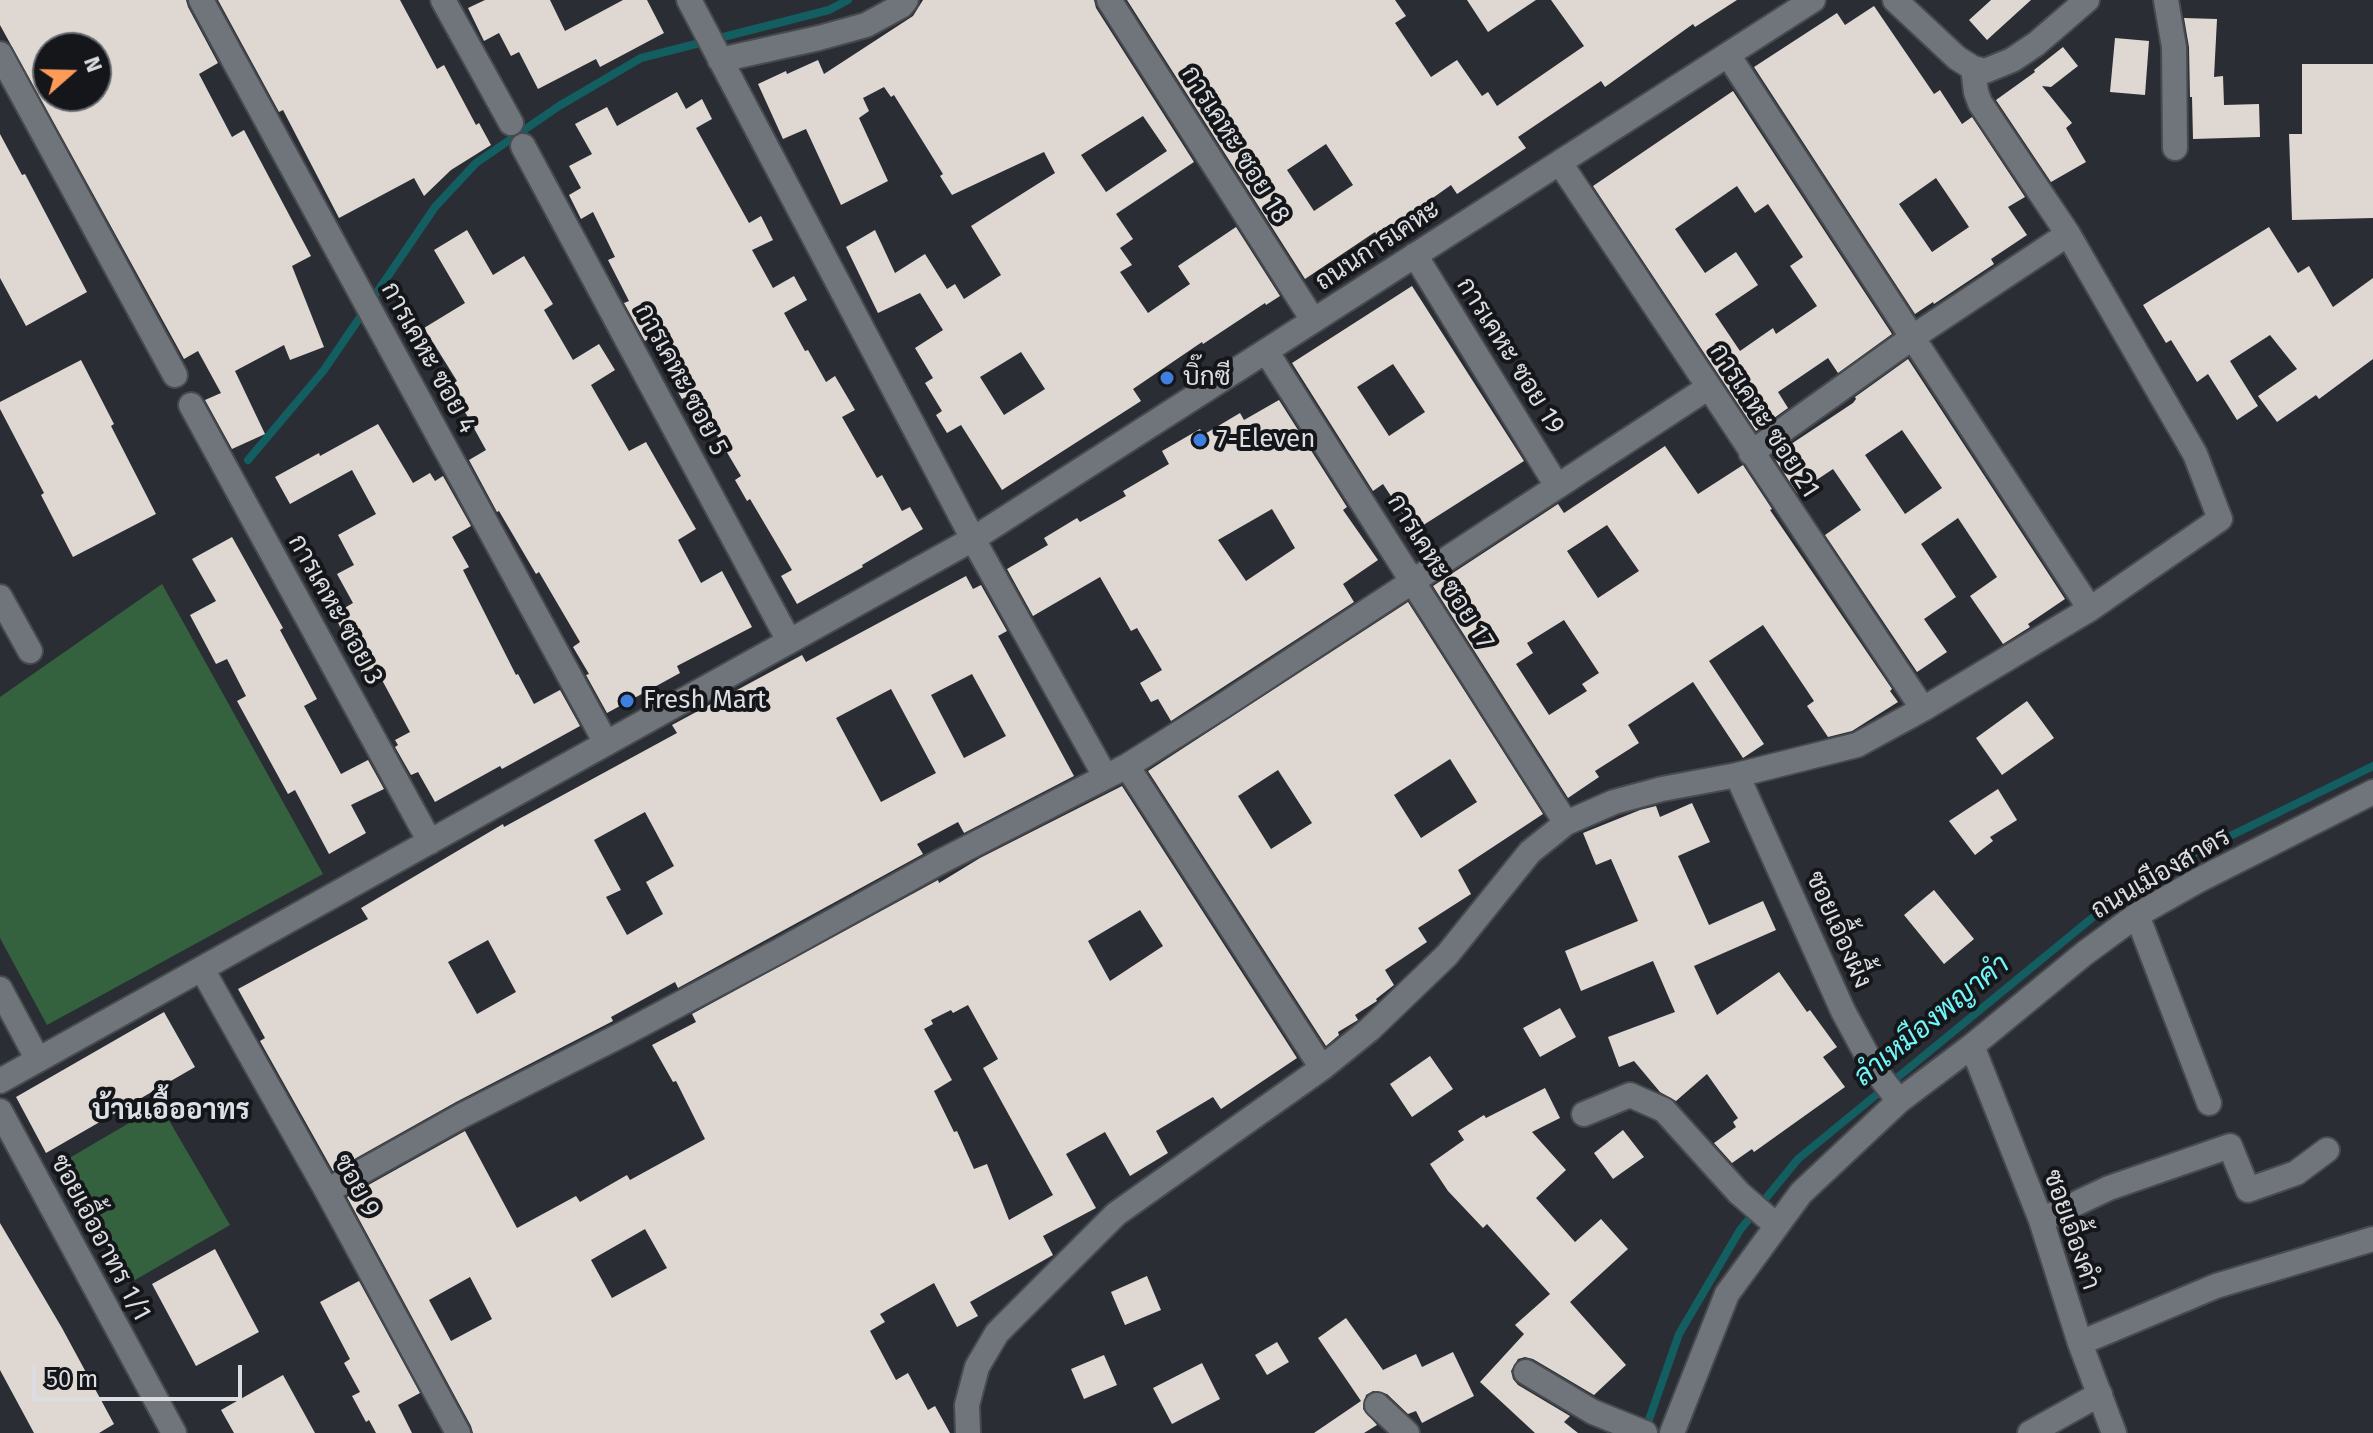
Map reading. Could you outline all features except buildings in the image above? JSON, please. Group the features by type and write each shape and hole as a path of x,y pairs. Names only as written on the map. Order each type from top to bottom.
{"street":[{"name":"การเคหะ ซอย 4","path":"201,0 606,743"},
{"path":"443,0 511,123"},
{"path":"689,0 973,539 1116,771 1322,1068"},
{"name":"การเคหะ ซอย 18","path":"1109,0 1313,320"},
{"name":"ถนนการเคหะ","path":"0,1081 973,539 1813,0"},
{"path":"1895,0 1957,58 1985,71 2012,60 2036,44 2087,0"},
{"path":"2166,0 2174,47 2175,148"},
{"path":"720,60 866,25 902,2"},
{"path":"0,54 175,375"},
{"path":"1728,55 2090,609"},
{"path":"968,1433 967,1405 977,1367 997,1333 1116,1214 1322,1068 1369,1030 1447,955 1530,852 1566,823 1614,802 1662,789 1737,775 1857,745 2090,609 2220,519 2195,454 2068,234 1986,113 1976,92 1973,68"},
{"name":"การเคหะ ซอย 5","path":"523,146 789,641"},
{"name":"การเคหะ ซอย 21","path":"1560,163 1923,709"},
{"path":"1751,453 1913,337 2068,234"},
{"name":"การเคหะ ซอย 19","path":"1415,255 1557,486"},
{"name":"การเคหะ ซอย 17","path":"1266,351 1566,823"},
{"path":"327,1191 463,1115 627,1032 938,863 1116,771 1709,387"},
{"name":"การเคหะ ซอย 3","path":"191,405 430,842"},
{"path":"0,597 30,651"},
{"name":"ซอยเอื้องผื้ง","path":"1737,775 1843,1011 1888,1087"},
{"name":"ถนนเมืองสาตร","path":"1672,1433 1727,1294 1770,1220 1801,1193 1888,1087 1972,1046 2085,953 2137,915 2197,881 2373,792"},
{"path":"2137,915 2209,1103"},
{"name":"ซอย 9","path":"202,969 458,1433"},
{"path":"0,989 38,1060"},
{"name":"ซอยเอื้องคำ","path":"1972,1046 2041,1220 2080,1343 2114,1433"},
{"path":"1584,1114 1630,1095 1664,1110 1739,1193 1770,1220"},
{"name":"ซอยเอื้ออาทร 1/1","path":"0,1111 174,1433"},
{"path":"2041,1220 2109,1188 2230,1146 2248,1190 2296,1173 2327,1150"},
{"path":"2080,1343 2216,1286 2373,1239"},
{"path":"1526,1372 1593,1412 1645,1433"},
{"path":"2030,1433 2100,1394"},
{"path":"1377,1405 1407,1433"}],"green space":[{"path":"162,584 323,874 47,1025 0,938 0,697"},
{"path":"160,1105 230,1225 135,1280 66,1160"}],"waterway":[{"path":"248,460 324,370 435,207 476,163 559,106 641,58 829,10 848,0"},
{"name":"ลำเหมืองพญาคำ","path":"1645,1431 1679,1334 1740,1230 1798,1159 2092,918 2173,864 2373,766"}],"place":[{"name":"บิ๊กซี","path":"1167,378"},
{"name":"7-Eleven","path":"1200,440"},
{"name":"Fresh Mart","path":"627,701"}],"district":[{"name":"บ้านเอื้ออาทร","path":"171,1111"}]}
